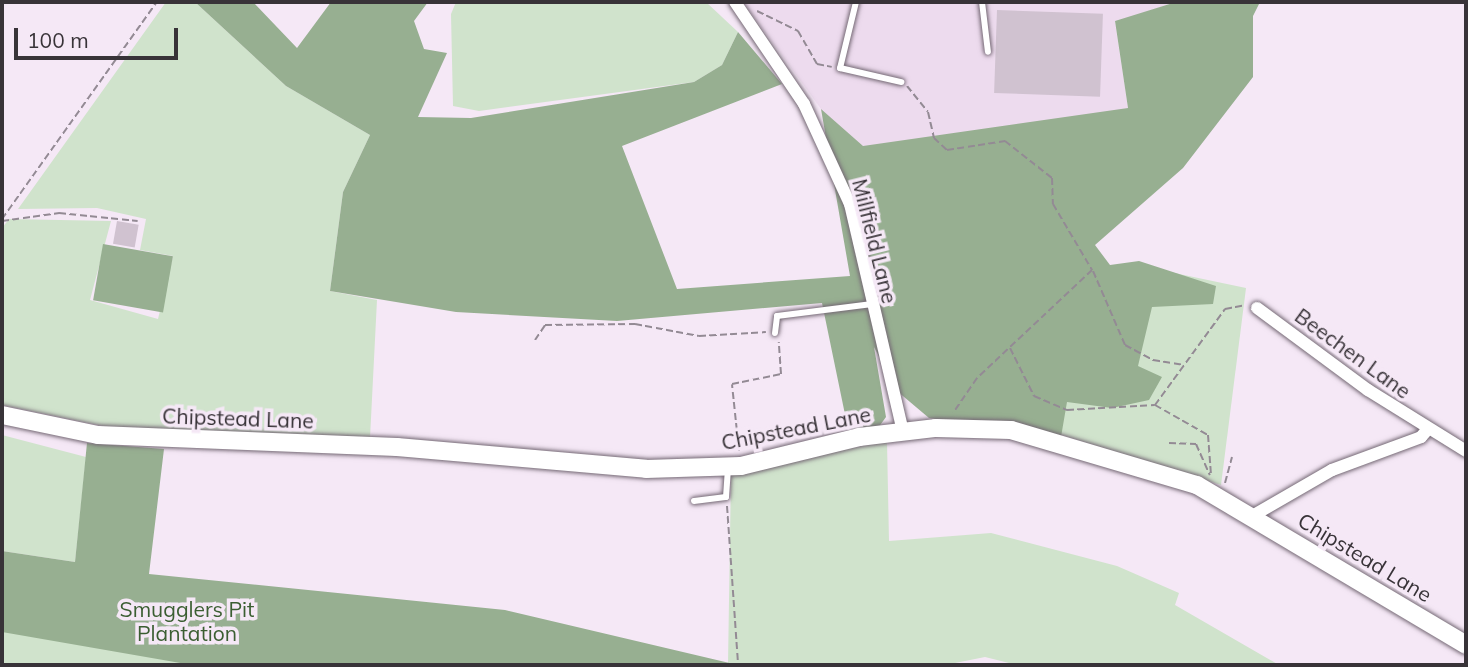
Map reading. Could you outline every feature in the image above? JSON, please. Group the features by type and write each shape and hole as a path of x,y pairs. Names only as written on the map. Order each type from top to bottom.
{"street":[{"name":"Millfield Lane","path":"735,2 769,46 831,157 850,204 903,432"},
{"name":"Beechen Lane","path":"1257,308 1428,429 1466,451"},
{"name":"Chipstead Lane","path":"2,415 98,435 397,447 646,469 734,466 903,432 936,428 1011,430 1163,472 1220,497 1254,515 1466,645"},
{"path":"1254,515 1332,470 1428,429"}],"lane":[{"path":"856,2 840,68 901,82"},
{"path":"982,2 988,52"},
{"path":"775,333 777,316 872,304"},
{"path":"694,501 726,497 734,466"}],"path":[{"path":"2,220 157,2"},
{"path":"749,2 753,10 773,14 798,31 817,64 840,68"},
{"path":"901,82 928,112 934,138 947,150 1006,141 1052,178 1053,204 1092,270 1125,345 1153,360 1183,365"},
{"path":"2,220 80,212 138,220"},
{"path":"936,428 1010,348 1092,270"},
{"path":"1156,405 1225,309 1257,308"},
{"path":"535,340 545,325 635,324 699,336 775,333 781,374 732,384 734,466"},
{"path":"1010,348 1034,396 1067,410 1156,405 1208,435 1205,448 1213,482 1196,444 1169,443"},
{"path":"1220,497 1232,457"},
{"path":"726,497 738,665"}],"shaded area":[{"path":"743,2 1176,2 1115,22 1128,108 848,167 821,109"}],"green space":[{"path":"166,2 195,2 286,86 370,135 343,192 330,291 377,300 370,438 108,427 2,405 2,228 9,219 111,221 90,300 158,319 173,256 140,250 146,219 97,208 18,209"},
{"path":"195,2 253,2 297,48 331,2 428,2 414,21 424,49 447,53 418,117 471,118 694,82 722,65 738,32 782,84 622,146 677,289 850,276 821,109 863,146 1128,108 1115,21 1176,2 1260,2 1253,16 1253,77 1183,168 1095,245 1110,265 1139,261 1216,286 1213,304 1152,307 1138,366 1162,377 1149,400 1112,408 1067,402 1061,437 929,418 897,391 874,347 886,417 878,428 848,429 822,303 617,321 456,312 330,291 343,192 370,135 286,86"},
{"path":"456,2 706,2 738,32 722,65 694,82 479,111 453,106 451,14"},
{"path":"103,244 173,256 163,312 93,300"},
{"path":"1141,266 1246,288 1221,485 1046,430"},
{"path":"2,435 86,457 75,562 2,551"},
{"path":"887,441 889,541 991,533 1117,566 1179,593 1175,605 1279,665 1017,665 985,657 945,665 728,664 731,473"},
{"name":"Smugglers Pit Plantation","path":"87,443 164,449 149,574 505,610 738,665 192,665 2,632 2,551 75,562"},
{"path":"2,621 243,665 2,665"}],"building":[{"path":"997,10 1103,14 1100,97 994,93"},
{"path":"117,221 139,225 135,247 113,244"}]}
